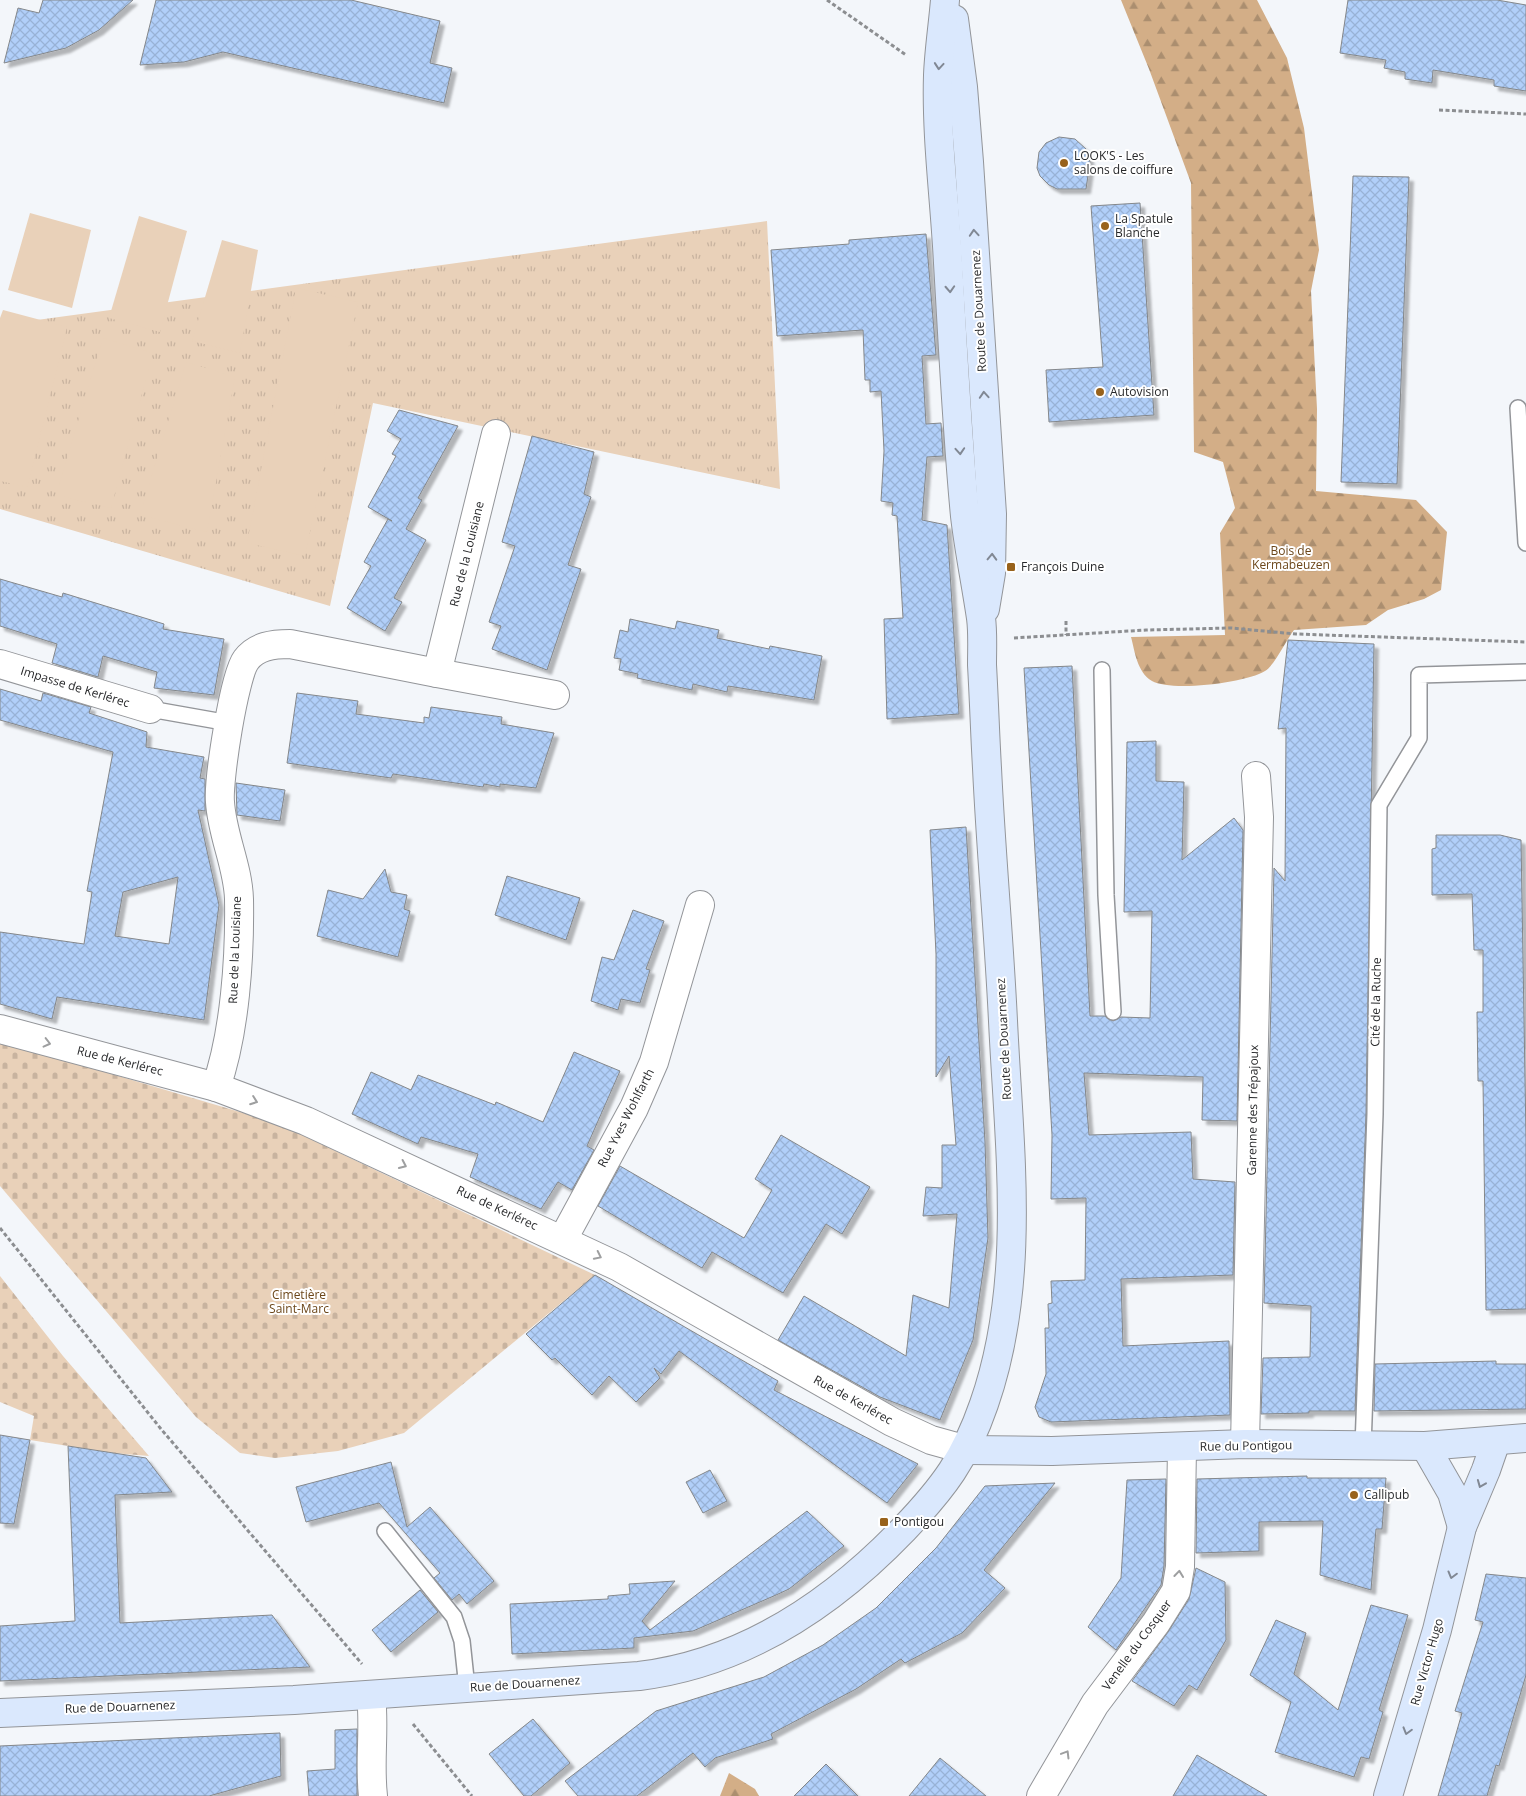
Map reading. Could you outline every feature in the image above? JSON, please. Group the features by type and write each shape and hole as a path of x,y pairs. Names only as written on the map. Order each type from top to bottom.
{"main road":[{"name":"Route de Douarnenez","path":"945,0 938,76 954,373 965,515 972,578 981,631 1011,1164 1012,1232 1008,1291 996,1362 987,1398 967,1450"},
{"name":"Route de Douarnenez","path":"951,0 966,115 992,514 991,573 981,631"},
{"name":"Rue du Pontigou","path":"967,1450 1182,1448 1245,1444 1363,1447 1425,1446 1526,1438"},
{"name":"Rue Victor Hugo","path":"1388,1796 1440,1622 1462,1527 1496,1441"},
{"name":"Rue Victor Hugo","path":"1425,1446 1452,1493 1462,1527"},
{"name":"Rue de Douarnenez","path":"0,1713 379,1694 654,1674 713,1659 764,1637 817,1606 865,1569 936,1494 967,1450"}],"street":[{"name":"Rue de la Louisiane","path":"437,673 496,434"},
{"name":"Rue de la Louisiane","path":"216,1087 232,1018 238,921 235,874 220,801 229,723 240,674 246,660 256,651 271,644 290,644 555,695"},
{"name":"Impasse de Kerlérec","path":"0,664 150,710"},
{"name":"Garenne des Trépajoux","path":"1245,1444 1258,827 1256,776"},
{"name":"Rue Yves Wohlfarth","path":"563,1239 634,1108 654,1062 700,905"},
{"name":"Rue de Kerlérec","path":"0,1029 216,1087 306,1121 563,1239 684,1302 892,1422 931,1440 967,1450"},
{"name":"Venelle du Cosquer","path":"1041,1796 1104,1691 1156,1623 1176,1591 1180,1567 1182,1448"},
{"path":"372,1796 374,1725 379,1694"}],"lane":[{"path":"1518,408 1526,543"},
{"path":"1102,670 1106,895 1113,1012"},
{"name":"Cité de la Ruche","path":"1363,1447 1375,1114 1379,805 1419,738 1420,675 1526,672"},
{"path":"150,710 229,723"},
{"path":"385,1532 454,1617 462,1641 466,1688"}],"path":[{"path":"827,0 938,76"},
{"path":"1439,110 1526,114"},
{"path":"1066,621 1066,635"},
{"path":"981,631 1066,635 1146,630 1231,628 1296,634 1526,642"},
{"path":"0,1228 379,1694 472,1796"}],"green space":[{"name":"Bois de Kermabeuzen","path":"1121,0 1257,0 1287,58 1304,128 1319,250 1311,291 1317,409 1316,491 1416,500 1447,532 1441,590 1424,599 1388,610 1366,625 1294,630 1269,668 1265,671 1242,679 1208,685 1175,686 1152,681 1140,667 1131,637 1225,635 1220,533 1235,508 1223,462 1194,452 1191,183 1149,69"},
{"path":"30,213 91,230 72,308 8,290"},
{"path":"139,216 187,231 160,332 109,318"},
{"path":"767,221 780,489 373,403 330,606 0,509 0,325"},
{"path":"222,240 258,250 240,353 192,341"},
{"path":"296,288 358,302 305,556 247,543"},
{"path":"3,310 67,327 27,487 0,481 0,318"},
{"path":"103,338 153,353 111,508 56,495"},
{"path":"186,362 235,377 207,532 140,515"},
{"name":"Cimetière Saint-Marc","path":"0,1041 277,1123 595,1275 404,1433 338,1451 275,1458 240,1453 196,1417 0,1186"},
{"path":"0,1276 63,1356 149,1456 113,1453 30,1440 34,1416 0,1402"},
{"path":"729,1773 755,1789 759,1796 720,1796"}],"building":[{"path":"43,0 133,0 99,30 66,48 4,63 18,8 39,13"},
{"path":"156,0 351,0 440,21 430,63 452,68 444,103 223,52 184,62 140,65"},
{"path":"1348,0 1497,0 1526,5 1526,91 1494,86 1494,80 1433,70 1432,83 1405,79 1405,72 1384,68 1386,60 1340,53"},
{"path":"1059,137 1075,139 1086,149 1090,162 1086,189 1057,189 1049,185 1040,176 1037,168 1039,152 1046,143"},
{"path":"1353,176 1409,177 1397,484 1341,482"},
{"path":"1140,203 1154,415 1049,422 1046,370 1103,367 1091,206"},
{"path":"926,234 936,355 922,356 926,424 941,423 943,456 927,457 922,520 947,525 959,714 887,719 884,619 903,618 897,516 892,515 893,503 881,501 884,451 881,391 870,392 870,380 865,380 863,330 777,336 771,250 849,244 849,240"},
{"path":"399,410 458,426 418,498 422,500 406,529 426,540 394,598 402,602 385,631 347,608 371,566 364,562 388,519 392,521 368,507 396,456 392,454 401,439 387,431"},
{"path":"532,436 594,452 584,494 591,497 568,565 581,569 547,670 492,649 501,626 489,622 515,546 502,542"},
{"path":"0,579 62,597 63,593 164,624 163,629 224,639 214,695 154,688 157,672 103,656 98,677 52,663 57,644 0,626"},
{"path":"630,619 675,629 677,621 719,630 717,638 769,649 770,646 822,656 814,700 728,686 727,692 693,684 692,690 637,678 638,674 619,670 621,659 614,658 620,630 628,632"},
{"path":"1288,640 1374,644 1366,1114 1355,1411 1261,1414 1263,1358 1310,1357 1311,1306 1264,1303 1274,868 1285,881 1286,728 1278,729"},
{"path":"1072,666 1090,1016 1105,1016 1113,1021 1121,1017 1150,1018 1152,911 1124,912 1127,742 1156,741 1156,781 1184,782 1182,860 1234,818 1243,830 1237,1121 1202,1120 1203,1077 1084,1073 1089,1135 1191,1132 1193,1179 1235,1182 1233,1275 1121,1279 1123,1346 1229,1341 1230,1415 1051,1422 1039,1417 1035,1407 1046,1374 1045,1328 1049,1328 1048,1304 1052,1303 1051,1281 1085,1280 1086,1198 1051,1199 1052,1135 1024,668"},
{"path":"0,689 41,701 43,693 91,707 89,713 147,732 146,747 204,757 200,778 205,779 205,811 198,810 219,905 204,1020 57,997 52,1019 0,1004 0,932 84,944 92,892 87,891 113,752 0,720","holes":["178,877 169,944 115,936 123,892"]},
{"path":"297,693 358,701 356,714 424,723 424,717 429,718 431,707 502,717 501,724 554,733 536,788 500,784 500,787 484,784 483,787 393,774 391,778 287,763"},
{"path":"236,783 285,790 280,821 237,815"},
{"path":"966,827 985,1142 988,1238 973,1340 940,1420 880,1397 778,1340 804,1296 906,1356 913,1295 949,1308 957,1214 923,1216 926,1187 942,1188 942,1145 956,1145 949,1056 936,1077 936,954 930,830"},
{"path":"1436,835 1500,835 1521,840 1526,1138 1526,1309 1486,1310 1483,1081 1478,1081 1477,1012 1483,1012 1483,950 1474,950 1472,894 1432,895 1432,849 1436,848"},
{"path":"385,869 391,892 407,895 404,909 410,911 398,957 317,936 328,890 363,899"},
{"path":"507,876 580,898 566,940 495,915"},
{"path":"633,910 664,921 646,969 650,970 640,1003 621,999 618,1010 591,1001 602,957 614,960"},
{"path":"574,1052 620,1071 587,1146 594,1150 572,1190 558,1182 541,1209 470,1177 478,1154 421,1137 418,1144 352,1114 371,1072 411,1090 418,1075 495,1105 496,1102 543,1122"},
{"path":"781,1135 870,1187 842,1234 826,1224 783,1293 712,1252 702,1268 598,1206 620,1166 744,1238 772,1190 755,1179"},
{"path":"595,1275 778,1381 774,1390 918,1464 887,1503 679,1351 661,1374 654,1368 660,1378 636,1402 609,1376 592,1395 555,1358 552,1360 526,1334"},
{"path":"1496,1361 1496,1364 1526,1364 1526,1409 1374,1411 1375,1364"},
{"path":"0,1435 30,1440 14,1524 0,1523"},
{"path":"68,1446 146,1458 172,1492 115,1495 120,1623 272,1615 310,1667 0,1681 0,1626 75,1621"},
{"path":"391,1462 407,1527 430,1507 494,1581 467,1604 459,1594 452,1600 434,1578 440,1573 379,1503 306,1522 296,1487"},
{"path":"710,1470 727,1501 703,1513 686,1482"},
{"path":"1307,1476 1307,1478 1386,1478 1382,1529 1376,1529 1371,1590 1320,1575 1323,1521 1259,1522 1259,1551 1196,1553 1197,1479"},
{"path":"1166,1479 1164,1566 1161,1585 1116,1650 1088,1627 1121,1578 1127,1480"},
{"path":"1055,1483 984,1570 1005,1588 962,1633 905,1663 901,1659 856,1689 771,1734 773,1739 715,1758 705,1767 693,1753 637,1796 578,1796 565,1781 656,1711 764,1677 823,1645 876,1608 936,1548 985,1486"},
{"path":"807,1511 844,1546 789,1589 693,1631 634,1638 634,1648 512,1654 510,1604 608,1599 608,1596 630,1594 629,1584 675,1581 642,1621 650,1630"},
{"path":"1196,1568 1225,1582 1226,1640 1197,1690 1189,1685 1174,1706 1132,1681 1168,1632 1189,1599"},
{"path":"1486,1574 1526,1578 1526,1675 1499,1766 1496,1765 1487,1796 1438,1796 1462,1713 1455,1711 1483,1622 1475,1620"},
{"path":"420,1590 438,1612 391,1652 372,1630"},
{"path":"1371,1605 1408,1615 1379,1710 1383,1712 1369,1759 1361,1757 1354,1777 1275,1752 1291,1702 1250,1675 1276,1620 1306,1633 1294,1674 1338,1710"},
{"path":"533,1719 570,1763 531,1796 524,1796 489,1754"},
{"path":"357,1729 357,1796 309,1796 307,1771 335,1769 335,1730"},
{"path":"280,1733 281,1776 209,1796 0,1796 0,1746"},
{"path":"1197,1755 1267,1796 1173,1796"},
{"path":"940,1758 986,1796 909,1796"},
{"path":"826,1764 858,1796 794,1796"}],"place":[{"name":"LOOK'S - Les salons de coiffure","path":"1064,163"},
{"name":"La Spatule Blanche","path":"1105,226"},
{"name":"Autovision","path":"1100,392"},
{"name":"François Duine","path":"1011,567"},
{"name":"Callipub","path":"1354,1495"},
{"name":"Pontigou","path":"884,1522"}]}
